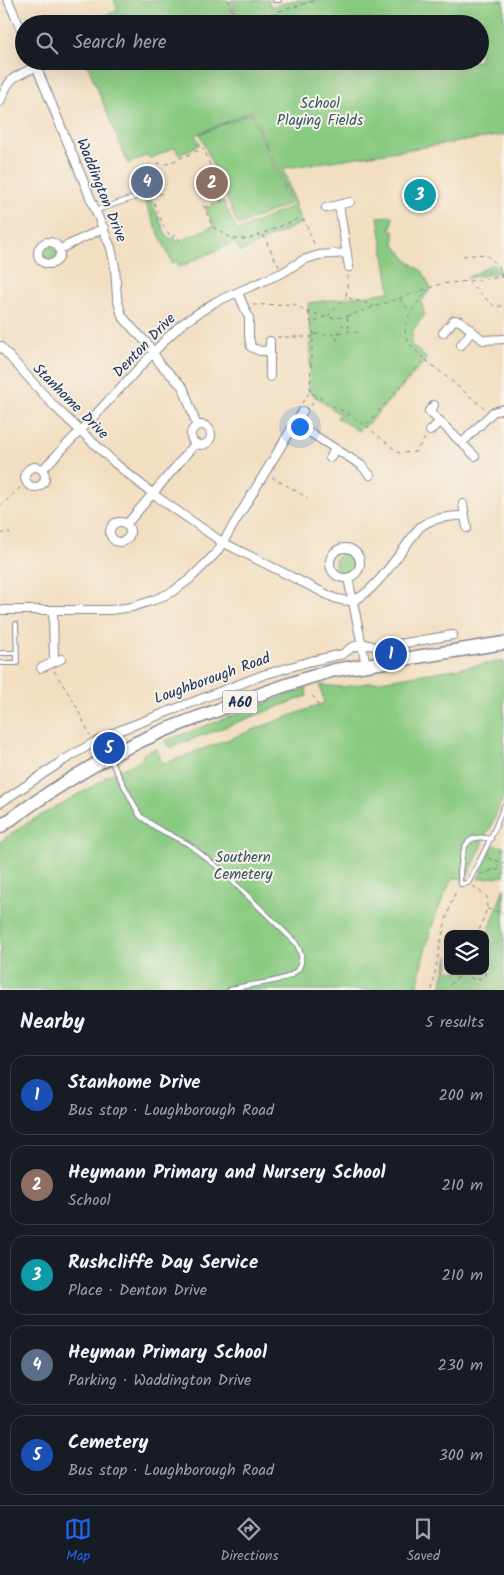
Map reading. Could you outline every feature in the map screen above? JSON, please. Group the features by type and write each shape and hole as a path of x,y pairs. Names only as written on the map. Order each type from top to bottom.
{"main road":[{"name":"A60","path":"0,827 73,777 156,734 308,677 366,665 504,643"}],"street":[{"path":"8,0 15,16"},
{"path":"0,102 7,83 26,70"},
{"name":"Waddington Drive","path":"38,70 97,210 111,248 119,308 127,323 147,343 161,365 183,387 197,426"},
{"path":"326,208 350,202"},
{"path":"339,205 349,266"},
{"path":"60,249 104,228"},
{"name":"Denton Drive","path":"42,470 153,353 182,324 197,313 215,302 282,273 303,260 347,253"},
{"path":"238,293 249,322 249,337 252,347 260,351 270,350"},
{"path":"443,333 454,320 460,321 483,340 504,339"},
{"path":"461,344 472,331"},
{"path":"270,339 270,377"},
{"name":"Stanhome Drive","path":"0,346 80,431 153,494 222,542 334,598 344,601 353,600"},
{"path":"434,404 429,410 475,456"},
{"path":"462,443 493,412 504,409"},
{"path":"0,610 111,610 154,600 172,592 190,580 217,552 303,411"},
{"path":"430,432 440,421"},
{"path":"295,423 361,464 370,475"},
{"path":"197,426 210,429 212,436 206,445 195,444 191,436 192,430 197,426"},
{"path":"126,525 195,444"},
{"path":"330,458 335,448"},
{"path":"35,467 42,470 44,479 41,485 34,487 26,482 25,475 28,469 35,467"},
{"path":"463,504 467,528"},
{"path":"353,600 371,589 420,527 433,520 464,515"},
{"path":"348,578 366,665"},
{"path":"41,668 55,662 53,610"},
{"path":"362,643 376,647 453,635"},
{"name":"Loughborough Road","path":"0,803 56,765 118,731 263,675 310,661 343,654 362,643"}],"lane":[{"path":"275,0 280,0"},
{"path":"97,210 142,195"},
{"path":"0,664 17,663 16,624"},
{"path":"0,653 17,653"},
{"path":"109,757 140,816 147,822 188,844 219,868 296,943 300,950 302,961 291,976 238,986 230,990"},
{"path":"490,839 475,838 467,843 461,856 459,878 461,884 468,883 472,876 483,856 504,806"}],"path":[{"path":"229,0 233,15"},
{"path":"270,15 318,0"},
{"path":"279,11 280,15"},
{"path":"157,163 167,164 204,148 222,200 204,208"},
{"path":"211,181 215,179"},
{"path":"215,191 219,190"},
{"path":"162,193 152,198 164,227 171,237 176,235 180,241"},
{"path":"203,205 213,227 233,239 249,239 298,219 305,221 319,256"},
{"path":"262,234 282,273"},
{"path":"243,305 294,304 308,312 336,318 446,283 503,277 499,266 485,254 463,256"},
{"path":"312,324 327,317 346,297 349,266"},
{"path":"466,281 494,306 504,306"},
{"path":"429,288 410,312 406,321 408,341 415,351 481,407 493,412"},
{"path":"346,297 375,307"},
{"path":"400,299 410,312"},
{"path":"308,312 314,334 311,355 310,392 302,403 310,408 317,396"},
{"path":"347,316 349,331"},
{"path":"338,341 336,338 340,333 342,325 348,325"},
{"path":"314,334 330,335 349,331 352,333 359,332"},
{"path":"352,333 352,338"},
{"path":"270,339 313,337"},
{"path":"366,425 425,359"},
{"path":"310,392 366,425 398,453 415,452 430,432"},
{"path":"264,473 308,498"},
{"path":"0,507 26,482"},
{"path":"0,533 10,533"},
{"path":"55,662 93,743"},
{"path":"312,696 316,699 319,710"},
{"path":"483,856 504,862"},
{"path":"489,871 504,862"},
{"path":"472,876 504,868"},
{"path":"468,883 487,897 487,908 479,930"},
{"path":"432,990 440,942 450,906 461,884"},
{"path":"487,908 504,913"},
{"path":"450,985 463,975"},
{"path":"468,975 472,979 479,979 485,975"}],"green space":[{"name":"School Playing Fields","path":"114,0 228,0 232,15 107,15 118,10"},
{"name":"School Playing Fields","path":"231,0 269,0 271,7 294,0 504,0 504,135 285,168 284,171 301,223 240,252 235,242 179,267 177,261 172,263 143,198 149,196 167,237 172,239 175,237 177,242 214,226 206,208 223,201 237,231 293,206 252,111 195,135 200,144 179,155 175,147 150,159 148,155 128,164 90,70 489,70 489,15 235,15"},
{"path":"251,113 290,204 238,225 200,134"},
{"path":"392,216 392,225 390,225 391,231 394,231 394,244 408,261 423,272 431,289 421,302 425,315 413,330 411,344 427,359 365,427 362,426 358,431 337,418 339,414 309,392 311,337 308,303 390,292 378,217"},
{"path":"47,246 53,246 57,253 53,260 47,260 43,256 43,250"},
{"path":"492,264 499,269 500,273 466,278 477,273"},
{"path":"342,552 350,552 357,559 357,567 350,574 342,574 335,567 335,559"},
{"name":"Southern Cemetery","path":"504,661 504,795 466,879 453,878 440,905 426,946 417,990 0,990 0,842 22,826 105,779 104,777 140,761 144,753 156,748 163,764 324,703 320,685 343,687"},
{"path":"306,688 307,696 172,747 167,745 165,741"},
{"path":"493,845 504,847 504,876 478,879"},
{"path":"504,888 504,990 441,990 444,975 489,975 489,931"}],"place":[{"name":"Heyman Primary School","path":"147,182"},
{"name":"Heymann Primary and Nursery School","path":"212,183"},
{"name":"Rushcliffe Day Service","path":"420,195"},
{"name":"Stanhome Drive","path":"391,654"},
{"name":"Cemetery","path":"109,748"}]}
